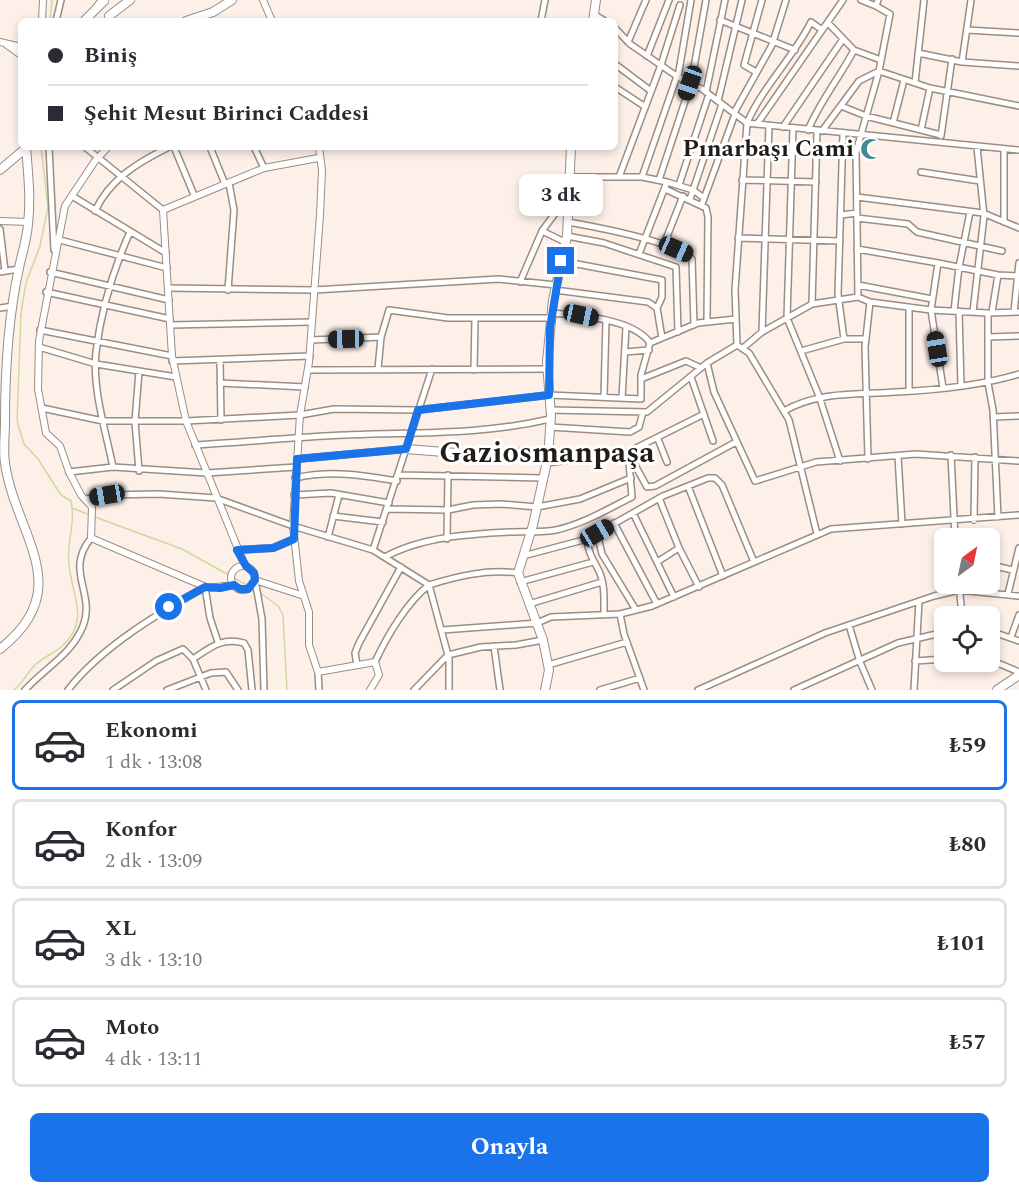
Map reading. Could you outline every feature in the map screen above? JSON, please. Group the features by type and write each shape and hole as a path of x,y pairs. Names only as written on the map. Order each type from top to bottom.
{"main road":[{"path":"106,18 124,0"},
{"path":"106,18 130,0"},
{"path":"199,18 232,0"},
{"path":"594,17 595,0"},
{"path":"87,18 102,2"},
{"path":"0,170 23,150"},
{"path":"0,649 12,640 29,618 36,601 39,576 36,557 11,491 5,462 8,352 18,269 29,222 31,189 26,150"},
{"path":"545,690 548,665 543,639 518,573 531,532 547,462 550,423 548,369 551,315 566,239 571,150"},
{"path":"406,449 469,454 548,452"},
{"path":"997,690 1019,673"}],"street":[{"path":"42,18 44,0"},
{"path":"57,18 61,0"},
{"path":"263,0 271,18"},
{"path":"541,18 544,0"},
{"path":"628,42 645,0"},
{"path":"642,177 677,77 690,3 680,4 669,0 647,56"},
{"path":"659,180 691,83 706,0"},
{"path":"679,185 707,93 725,0"},
{"path":"690,199 720,103 742,0"},
{"path":"756,72 744,65 762,0"},
{"path":"703,201 734,114 774,40 786,1 778,0"},
{"path":"757,124 843,0"},
{"path":"858,297 856,152 879,71 890,14 877,3 861,0"},
{"path":"915,83 924,0"},
{"path":"962,62 971,0"},
{"path":"619,177 661,66 680,4"},
{"path":"720,20 795,50"},
{"path":"817,534 789,420 740,347 736,319 738,238 747,123 755,103 795,50 811,22 822,30"},
{"path":"828,23 854,50 881,60"},
{"path":"967,30 1019,33"},
{"path":"618,31 628,42 661,66 707,93 747,123 940,144 1019,150"},
{"path":"783,127 843,39"},
{"path":"2,42 18,46"},
{"path":"2,42 18,53"},
{"path":"808,130 816,111 842,73 854,50"},
{"path":"918,53 962,62 1019,66"},
{"path":"940,144 952,59"},
{"path":"618,66 651,91"},
{"path":"812,304 819,131 859,81 879,71 930,88 1019,106"},
{"path":"893,123 904,80"},
{"path":"921,130 930,88"},
{"path":"618,91 644,106"},
{"path":"841,106 866,116 941,135"},
{"path":"762,332 769,125"},
{"path":"793,128 787,318 819,396 840,460"},
{"path":"843,134 838,301 844,339"},
{"path":"974,312 984,213 977,147"},
{"path":"1004,149 1004,222"},
{"path":"49,150 54,250"},
{"path":"89,150 163,210 172,359 186,421 195,445 237,550 246,566 252,570 255,580 261,620 264,690"},
{"path":"25,690 39,674 75,644 84,625 88,606 79,578 78,564 83,547 91,538 92,507 81,495 69,472 60,446 46,433 38,389 39,347 46,292 65,206 105,150"},
{"path":"94,211 104,192 121,174 164,150"},
{"path":"175,150 194,195"},
{"path":"211,150 227,183 234,210 228,290"},
{"path":"255,150 264,168"},
{"path":"317,150 321,166"},
{"path":"318,150 321,166 320,215 311,340 300,415 293,526 304,596 309,612 309,645 318,672 320,689"},
{"path":"163,210 194,195 264,168 318,158"},
{"path":"921,172 980,181"},
{"path":"568,177 642,177 693,190 703,201 708,218 707,321"},
{"path":"742,180 816,182"},
{"path":"639,254 667,182"},
{"path":"665,189 690,199 703,201"},
{"path":"72,196 166,253"},
{"path":"520,282 542,231 568,196"},
{"path":"664,244 683,196"},
{"path":"857,197 984,213 1019,228"},
{"path":"961,386 956,311 959,267 970,212"},
{"path":"841,215 908,224 917,232 1002,251"},
{"path":"0,221 29,222"},
{"path":"568,222 664,244 687,254 692,260 694,325"},
{"path":"0,228 2,271 18,269"},
{"path":"542,231 566,239 639,254 676,267 678,332"},
{"path":"113,467 96,364 110,286 130,232"},
{"path":"738,238 840,241"},
{"path":"57,239 167,268"},
{"path":"857,249 938,262 998,275 1018,276"},
{"path":"561,261 662,280 662,297 657,308 662,338"},
{"path":"938,262 930,310 943,388"},
{"path":"550,410 643,412 707,363 740,347 812,304 858,297 870,302 930,310 1017,312 1019,264"},
{"path":"50,272 169,300"},
{"path":"998,275 990,312 988,337 988,384 993,417 993,459 998,517"},
{"path":"168,288 314,290 499,279 648,302 657,308"},
{"path":"858,285 932,299"},
{"path":"46,292 170,322 312,322"},
{"path":"868,459 866,339 870,302"},
{"path":"0,308 14,306"},
{"path":"909,307 909,391"},
{"path":"378,369 381,337 389,310 448,318 551,315 606,321 644,333 651,342"},
{"path":"474,370 475,318"},
{"path":"651,342 707,321 736,319"},
{"path":"604,397 606,321"},
{"path":"622,398 626,327"},
{"path":"40,330 172,359 220,360 309,356"},
{"path":"988,337 1019,336"},
{"path":"311,340 381,337"},
{"path":"801,351 844,339 866,339"},
{"path":"42,408 104,421 135,422 300,415 334,409 418,410 549,395 641,399 641,379 651,342"},
{"path":"0,344 8,352"},
{"path":"39,347 96,364 176,377"},
{"path":"625,352 649,350"},
{"path":"220,360 221,420"},
{"path":"641,379 686,361 701,368"},
{"path":"707,363 714,392 755,481 801,467 840,460 951,455 1019,461"},
{"path":"373,550 432,369"},
{"path":"308,370 548,369"},
{"path":"139,371 135,422 139,471"},
{"path":"784,411 801,401 819,396 988,384 1019,374"},
{"path":"691,377 713,441"},
{"path":"220,383 305,387"},
{"path":"195,445 298,440 344,435 485,430 550,423 630,432 639,427 643,412"},
{"path":"547,462 628,452 704,414"},
{"path":"993,417 1019,416"},
{"path":"658,439 667,462"},
{"path":"628,452 647,487 656,486 736,442"},
{"path":"297,459 406,449"},
{"path":"384,557 400,549 447,539 494,532 556,530 593,517 632,497 628,452"},
{"path":"951,455 954,528"},
{"path":"898,456 902,524"},
{"path":"974,520 975,457"},
{"path":"69,472 113,467 139,471 207,473 296,467"},
{"path":"295,478 319,472 398,478 448,475 543,478"},
{"path":"447,539 448,475"},
{"path":"294,495 339,495 388,506 448,510 473,505 537,507 580,499 631,478"},
{"path":"523,556 587,539 659,498 708,478 715,478 722,485 754,562"},
{"path":"688,486 723,576"},
{"path":"86,499 107,495 159,494 216,498 293,526 373,550 429,585 448,655 449,690"},
{"path":"328,537 339,495"},
{"path":"659,498 679,548 699,587"},
{"path":"633,513 674,597"},
{"path":"333,516 382,522"},
{"path":"442,630 537,623 551,617 620,614 636,610 699,587 817,534 843,527 954,522 1019,516"},
{"path":"614,523 657,604"},
{"path":"597,533 602,554 636,610"},
{"path":"91,538 205,587 220,588 234,585"},
{"path":"237,550 273,548 294,539"},
{"path":"587,539 588,555 602,582 604,614"},
{"path":"657,562 679,548"},
{"path":"1008,594 1019,548"},
{"path":"520,582 593,562"},
{"path":"246,566 238,567 233,572 231,579 234,585 240,589 248,589 255,580"},
{"path":"357,665 355,653 359,642 401,567"},
{"path":"1000,567 1013,570"},
{"path":"370,690 379,675 375,662 386,639 402,619 413,598 429,585 458,576 500,570 518,573"},
{"path":"255,580 304,596"},
{"path":"529,604 602,582"},
{"path":"205,587 210,618 218,642"},
{"path":"68,690 79,676 134,632 205,587"},
{"path":"1000,593 1019,596"},
{"path":"698,690 765,658 849,625 939,594"},
{"path":"914,690 919,601"},
{"path":"620,614 644,690"},
{"path":"1011,637 1019,615"},
{"path":"849,625 860,662 872,690"},
{"path":"1000,634 1019,641"},
{"path":"795,690 898,643 934,635"},
{"path":"193,659 218,642 231,639 244,643 248,650 252,690"},
{"path":"414,690 448,655 543,639"},
{"path":"548,665 627,642"},
{"path":"495,646 500,690"},
{"path":"113,690 170,653 183,649 193,659 206,690"},
{"path":"915,661 934,660"},
{"path":"318,672 375,662"},
{"path":"1000,664 1019,673"},
{"path":"166,690 199,677 226,672 238,690"},
{"path":"600,690 640,678"}],"waterway":[{"path":"50,18 52,0"},
{"path":"14,690 35,665 70,638 78,618 68,557 72,518 71,501 61,495 38,459 24,444 17,421 21,313 26,283 40,246 48,207 41,150"},
{"path":"72,508 90,515"},
{"path":"95,517 182,549 254,589"},
{"path":"258,591 278,606 283,615 287,690"}],"place":[{"name":"Pınarbaşı Cami","path":"871,149"}],"district":[{"name":"Gaziosmanpaşa","path":"547,453"}],"route":[{"path":"169,607 205,587 220,588 234,585 240,589 248,589 255,580 254,573 246,566 237,550 273,548 294,539 293,507 297,459 406,449 418,410 549,395 547,362 550,328 561,261"}]}
